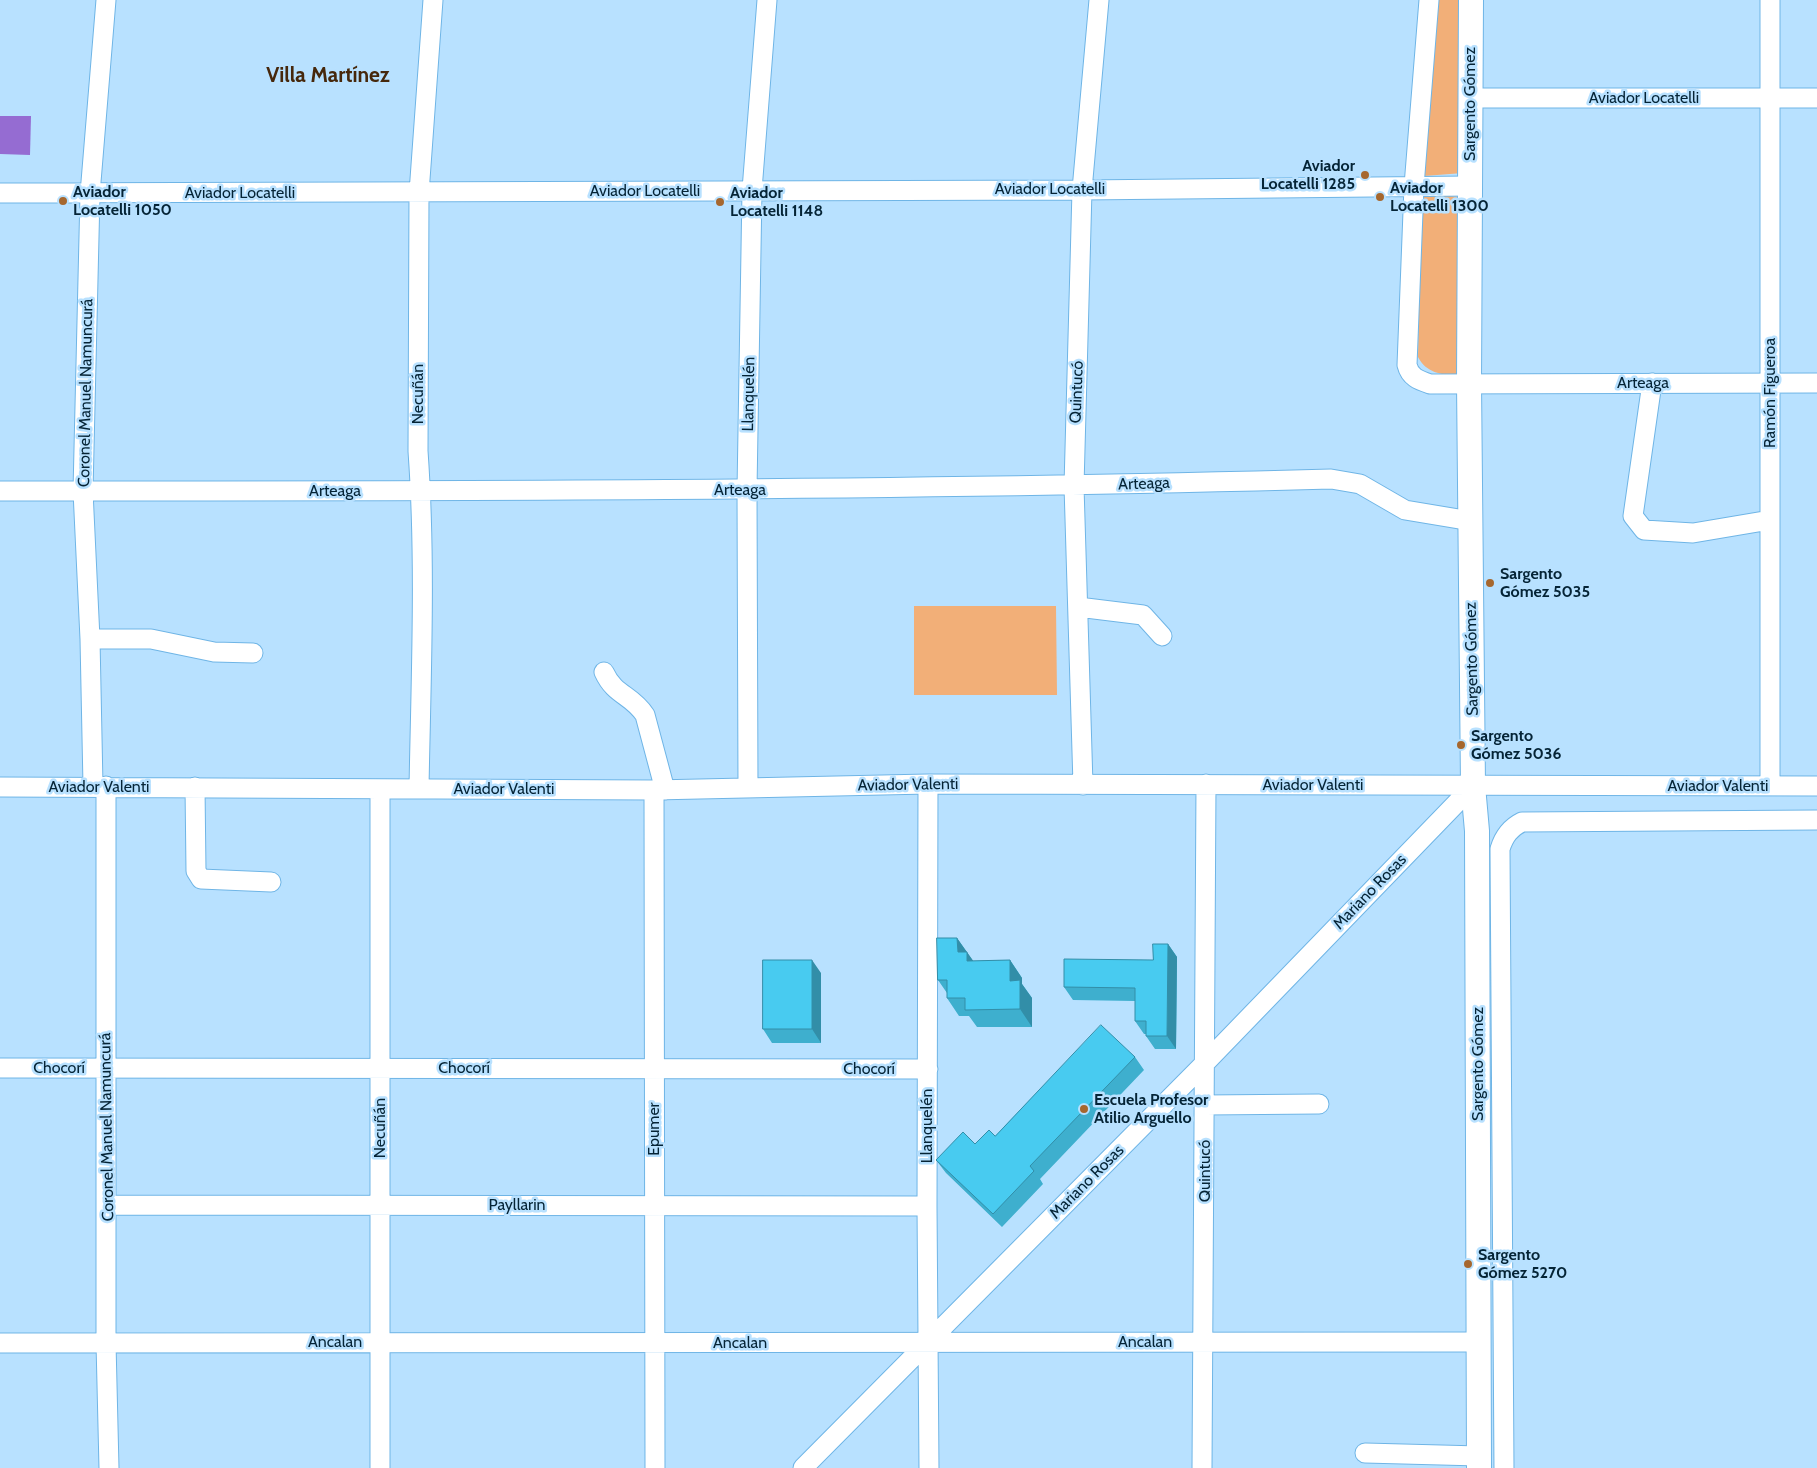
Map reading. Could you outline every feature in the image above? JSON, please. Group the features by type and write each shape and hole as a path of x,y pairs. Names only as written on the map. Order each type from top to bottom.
{"main road":[{"name":"Sargento Gómez","path":"1471,0 1470,521 1473,786 1478,831 1479,1462"}],"street":[{"name":"Coronel Manuel Namuncurá","path":"106,0 90,194 83,491 90,639 100,786 108,1204 106,1342 109,1468"},
{"name":"Necuñán","path":"419,788 422,632 421,491 418,451 419,193 433,0"},
{"name":"Llanquelén","path":"748,788 747,490 752,190 768,0"},
{"name":"Quintucó","path":"1083,785 1074,486 1082,190 1099,0"},
{"name":"Arteaga","path":"1429,0 1414,186 1407,365 1409,372 1417,380 1430,384 1817,383"},
{"name":"Ramón Figueroa","path":"1770,0 1770,786"},
{"name":"Aviador Locatelli","path":"1470,98 1817,98"},
{"name":"Aviador Locatelli","path":"0,192 90,194 419,193 1470,186"},
{"path":"1652,383 1633,516 1638,525 1644,530 1693,532 1770,520"},
{"name":"Arteaga","path":"0,491 747,490 1074,486 1331,479 1360,484 1405,510 1470,521"},
{"path":"1078,607 1143,615 1162,636"},
{"path":"90,639 151,639 214,652 253,653"},
{"name":"Epumer","path":"604,672 610,685 618,693 638,704 645,715 659,790 654,1070 655,1468"},
{"name":"Llanquelén","path":"928,784 927,1206 929,1468"},
{"name":"Aviador Valenti","path":"0,787 659,790 928,784 1817,786"},
{"name":"Quintucó","path":"1202,1468 1206,784"},
{"name":"Mariano Rosas","path":"803,1468 1205,1063 1473,786"},
{"path":"195,787 196,871 201,879 271,882"},
{"name":"Necuñán","path":"380,789 380,1468"},
{"path":"1504,1468 1500,849 1503,840 1512,827 1522,822 1817,820"},
{"name":"Chocorí","path":"0,1068 928,1069"},
{"path":"1205,1105 1319,1104"},
{"name":"Payllarin","path":"108,1204 927,1206"},
{"name":"Ancalan","path":"0,1343 928,1344 1204,1341 1479,1342"},
{"path":"1365,1454 1479,1462"}],"shaded area":[{"path":"1437,0 1464,0 1463,173 1424,176"},
{"path":"0,116 31,116 30,155 0,154"},
{"path":"1421,193 1460,197 1458,377 1430,370 1418,357"},
{"path":"914,606 1056,606 1057,695 914,695"}],"building":[{"path":"937,938 957,938 958,952 967,952 967,961 1010,960 1010,981 1020,980 1020,1009 965,1010 965,998 947,998 947,980 938,980"},
{"path":"1153,944 1168,944 1167,1036 1146,1036 1146,1021 1135,1021 1135,988 1064,987 1064,959 1153,960"},
{"path":"763,960 812,960 812,1029 763,1029"},
{"path":"1101,1025 1135,1057 1030,1166 1034,1171 993,1214 936,1160 963,1132 975,1144 989,1130 995,1136"}],"place":[{"name":"Aviador Locatelli 1285","path":"1365,175"},
{"name":"Aviador Locatelli 1300","path":"1380,197"},
{"name":"Aviador Locatelli 1050","path":"63,201"},
{"name":"Aviador Locatelli 1148","path":"720,202"},
{"name":"Sargento Gómez 5035","path":"1490,583"},
{"name":"Sargento Gómez 5036","path":"1461,745"},
{"name":"Escuela Profesor Atilio Arguello","path":"1084,1109"},
{"name":"Sargento Gómez 5270","path":"1468,1264"}],"district":[{"name":"Villa Martínez","path":"328,76"}]}
